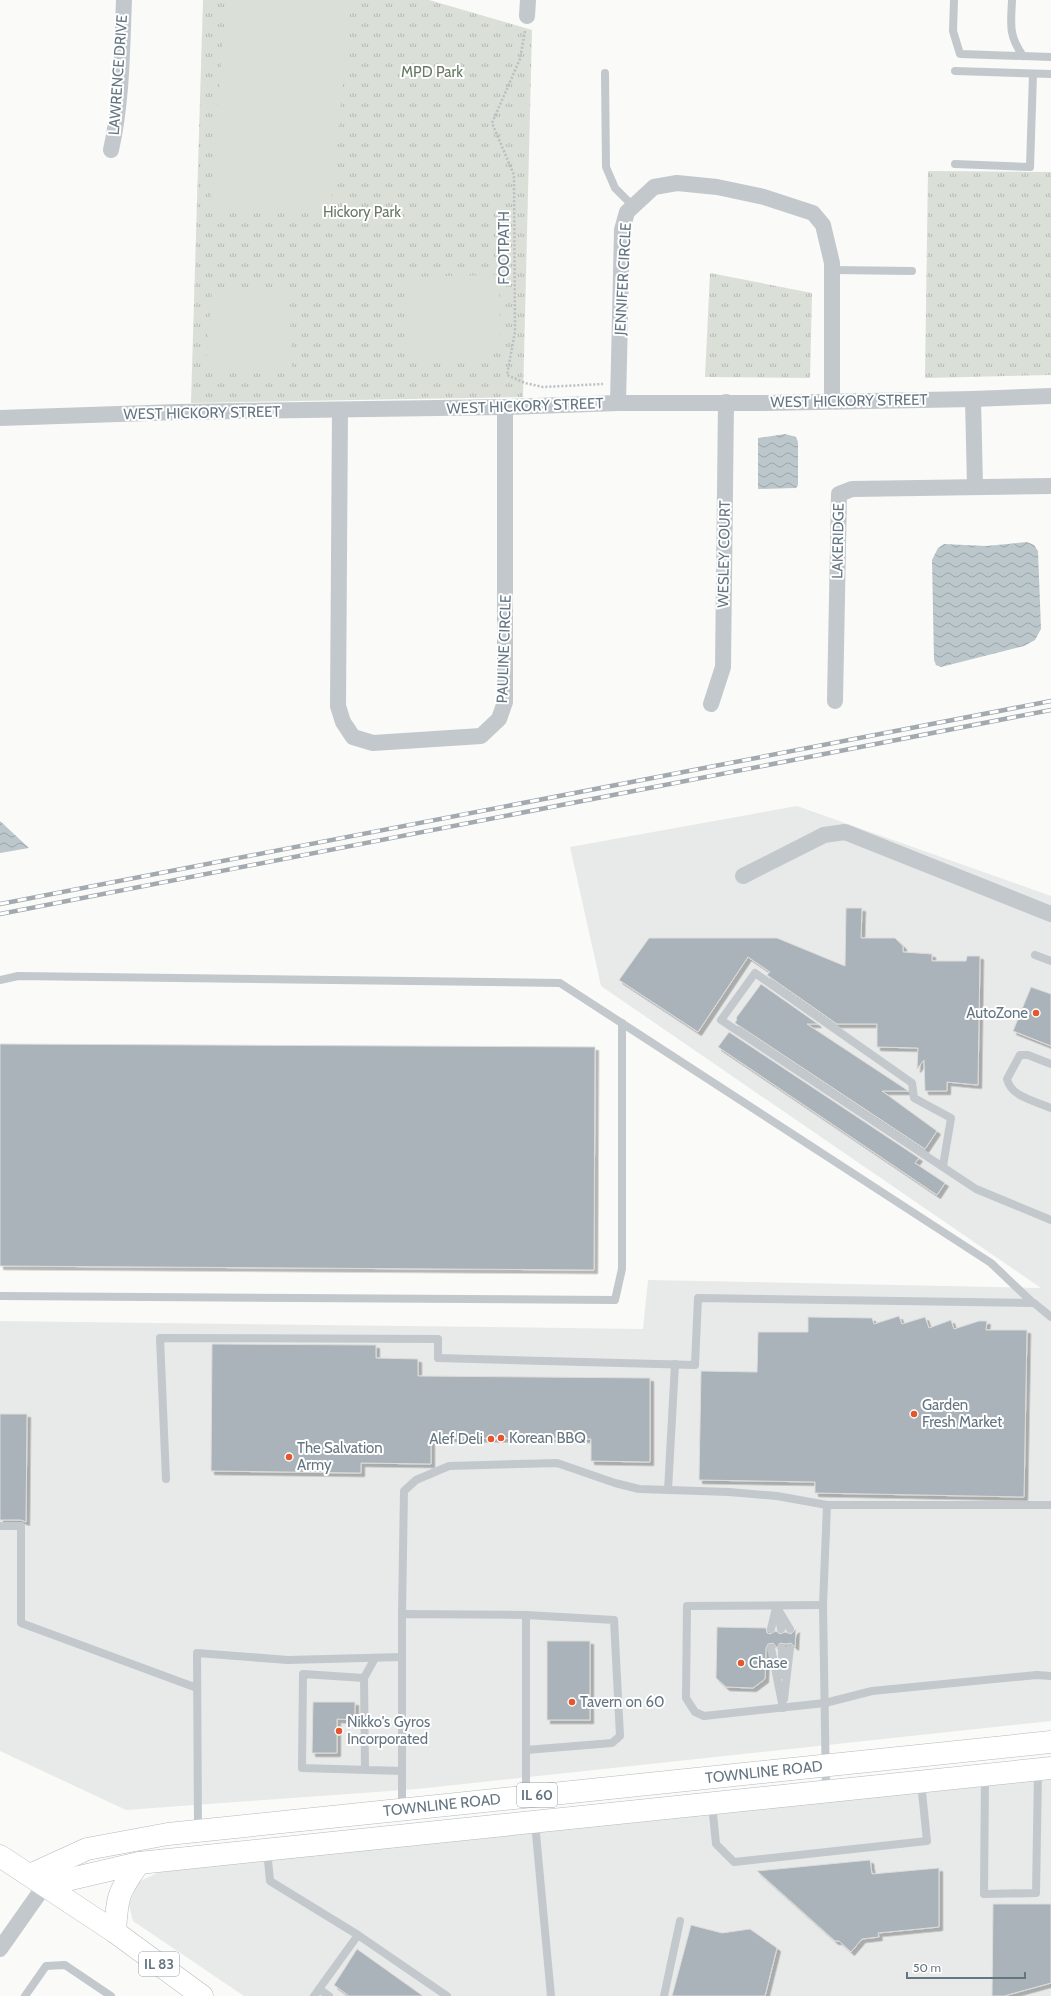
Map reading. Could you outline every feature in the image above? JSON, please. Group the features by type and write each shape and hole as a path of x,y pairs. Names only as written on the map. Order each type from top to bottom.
{"main road":[{"name":"TOWNLINE ROAD","path":"37,1880 87,1849 168,1834 1051,1742"},
{"name":"TOWNLINE ROAD","path":"37,1880 139,1863 1044,1768"},
{"path":"0,1856 37,1880"},
{"path":"115,1932 116,1903 123,1886 139,1863"},
{"name":"IL 83","path":"37,1880 115,1932 202,1996"}],"street":[{"name":"LAWRENCE DRIVE","path":"112,150 117,126 120,92 124,0"},
{"path":"528,0 528,16"},
{"name":"JENNIFER CIRCLE","path":"618,403 622,230 627,212 654,187 677,183 717,187 764,197 813,213 822,225 829,245 832,270 832,400"},
{"name":"WEST HICKORY STREET","path":"0,418 178,412 505,407 618,403 973,399 1051,396"},
{"path":"973,399 975,487"},
{"name":"WESLEY COURT","path":"711,704 723,667 726,402"},
{"name":"PAULINE CIRCLE","path":"340,410 338,706 344,722 353,737 373,742 481,736 499,719 505,702 505,407"},
{"name":"LAKERIDGE","path":"835,701 839,494 852,489 1051,486"},
{"path":"743,876 824,835 845,832 1051,914"},
{"path":"0,1949 37,1880"}],"lane":[{"path":"954,0 953,31 960,54 1051,57"},
{"path":"1012,0 1010,30 1014,43 1023,56"},
{"path":"955,71 1051,74"},
{"path":"605,73 606,167 615,188 633,206"},
{"path":"955,164 1030,167 1033,74"},
{"path":"832,270 912,271"},
{"path":"1035,955 1051,961"},
{"path":"943,1166 951,1118 914,1098 912,1082 755,973 721,1020 976,1189 1051,1220"},
{"path":"0,980 18,976 560,983 991,1263 1033,1303 1051,1317"},
{"path":"0,1296 615,1300 622,1269 622,1023"},
{"path":"1051,1064 1028,1054 1020,1055 1007,1079 1009,1086 1015,1093 1051,1108"},
{"path":"166,1479 160,1338 438,1338 438,1358 695,1365 698,1298 1033,1303"},
{"path":"668,1490 675,1364"},
{"path":"402,1809 402,1614 404,1491 416,1480 449,1466 557,1463 615,1483 639,1489 777,1496 827,1505 1051,1505"},
{"path":"826,1791 823,1606 827,1505"},
{"path":"0,1526 21,1526 21,1622 197,1688"},
{"path":"823,1606 687,1606 686,1698 695,1712 704,1716 783,1708 825,1703 872,1691 1051,1675"},
{"path":"771,1628 776,1606"},
{"path":"776,1606 782,1629"},
{"path":"776,1606 790,1629"},
{"path":"402,1614 526,1615 614,1620 620,1736 612,1743 526,1750"},
{"path":"526,1615 526,1796"},
{"path":"771,1648 783,1708"},
{"path":"783,1708 786,1648"},
{"path":"198,1831 197,1653 288,1660 402,1657"},
{"path":"366,1770 364,1678 375,1658"},
{"path":"364,1678 303,1674 302,1768 402,1771"},
{"path":"985,1775 984,1894 1036,1893 1044,1768"},
{"path":"712,1803 716,1844 734,1862 927,1841 921,1782"},
{"path":"535,1822 552,1996"},
{"path":"267,1850 270,1881 358,1935 447,1996"},
{"path":"664,1996 680,1921"},
{"path":"314,1996 358,1935"},
{"path":"25,1996 46,1966 65,1965 111,1996"},
{"path":"319,1989 329,1996"}],"path":[{"name":"FOOTPATH","path":"528,16 520,59 492,123 514,174 515,332 507,375 525,383 543,387 619,383"}],"shaded area":[{"path":"797,806 1051,896 1051,1721 417,1789 126,1810 0,1751 0,1321 643,1329 648,1280 1041,1288 601,986 570,847"},
{"path":"1051,1779 1051,1996 244,1996 133,1921 129,1905 138,1882 166,1869"}],"green space":[{"name":"Hickory Park","path":"203,0 429,0 532,30 523,397 191,403"},
{"path":"226,0 351,0 330,213 210,211"},
{"path":"928,171 1051,172 1051,375 925,378"},
{"path":"710,273 812,293 810,378 705,377"},
{"path":"499,275 500,342 484,359 405,360 407,277"},
{"path":"289,288 292,370 218,372 206,358 212,291"}],"water":[{"path":"785,434 796,437 798,442 798,485 796,488 758,489 758,438"},
{"path":"1027,542 1034,545 1038,551 1041,629 1035,640 1024,646 941,667 936,665 934,660 932,560 938,548 944,544 986,546"},
{"path":"0,821 29,848 0,853"}],"building":[{"path":"846,908 862,908 861,938 895,938 903,946 903,952 932,954 932,961 966,961 967,956 980,956 978,1085 947,1082 947,1091 925,1091 924,1060 917,1069 918,1048 877,1047 877,1024 837,1024 767,975 770,972 748,957 698,1032 619,980 649,938 777,938 845,966"},
{"path":"761,984 818,1024 807,1024 908,1091 882,1091 937,1131 925,1149 735,1023 736,1018"},
{"name":"AutoZone","path":"1031,987 1051,994 1051,1046 1013,1031"},
{"path":"729,1032 919,1158 915,1163 945,1183 937,1195 718,1047"},
{"path":"0,1044 595,1047 594,1270 0,1266"},
{"path":"899,1316 902,1324 925,1317 929,1328 951,1320 954,1329 979,1321 987,1321 986,1330 1027,1330 1024,1497 815,1493 815,1482 699,1480 701,1371 757,1372 758,1332 808,1332 808,1317 872,1318 874,1324"},
{"path":"212,1344 376,1345 376,1358 418,1359 418,1376 650,1378 650,1462 591,1461 591,1439 431,1438 431,1464 361,1463 361,1473 211,1471"},
{"path":"0,1414 27,1414 26,1522 21,1520 0,1520"},
{"name":"Chase","path":"717,1627 766,1628 767,1633 770,1634 776,1631 780,1634 785,1632 791,1634 796,1629 795,1647 791,1643 780,1643 777,1648 773,1643 768,1644 766,1648 765,1679 753,1688 726,1687 716,1678"},
{"path":"547,1641 590,1641 590,1720 547,1720"},
{"path":"313,1702 355,1702 355,1720 337,1719 337,1753 312,1753"},
{"path":"870,1860 872,1874 939,1868 939,1927 878,1933 879,1937 862,1939 851,1952 839,1941 835,1941 757,1871"},
{"path":"993,1904 1051,1904 1051,1983 1004,1996 992,1996"},
{"path":"691,1925 722,1933 750,1929 777,1948 765,1996 672,1996"},
{"path":"357,1949 423,1996 349,1996 334,1985"}],"railway":[{"path":"0,904 1051,701"},
{"path":"0,914 1051,710"}],"place":[{"name":"AutoZone","path":"1036,1013"},
{"name":"Garden Fresh Market","path":"914,1414"},
{"name":"Korean BBQ","path":"501,1438"},
{"name":"Alef Deli","path":"491,1439"},
{"name":"The Salvation Army","path":"289,1457"},
{"name":"Chase","path":"741,1663"},
{"name":"Tavern on 60","path":"572,1702"},
{"name":"Nikko's Gyros Incorporated","path":"339,1731"}],"park label":[{"name":"MPD Park","path":"432,72"}]}
